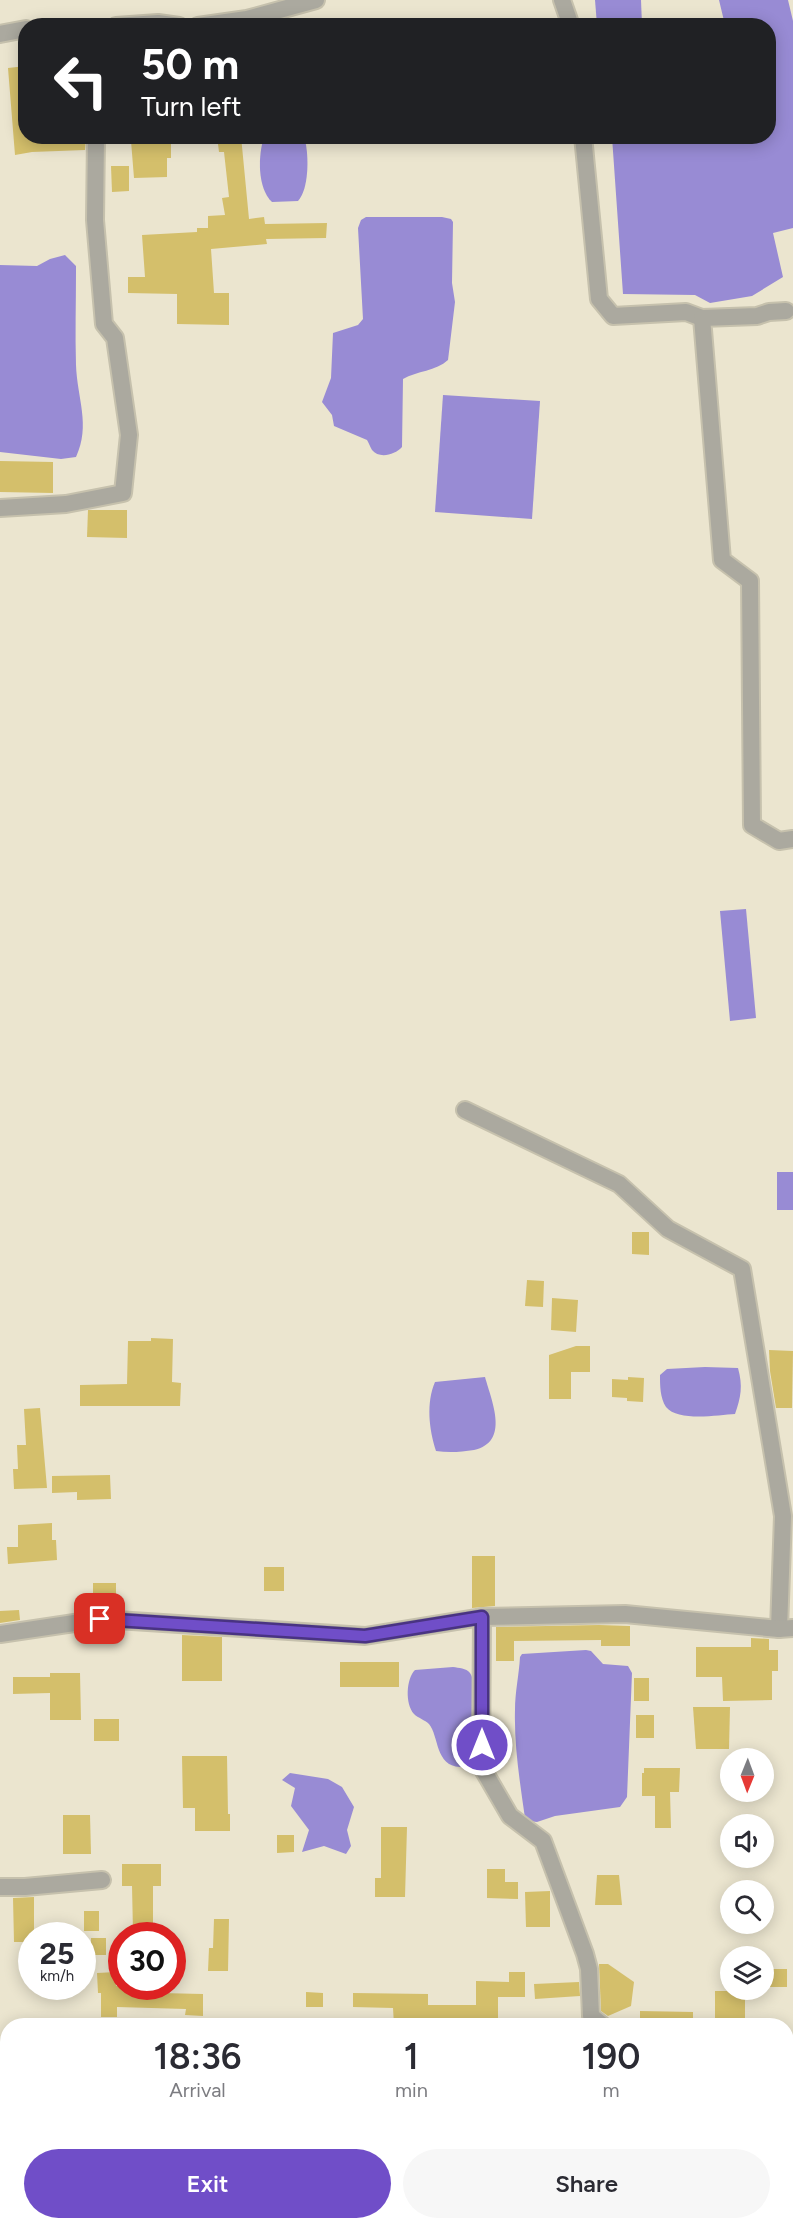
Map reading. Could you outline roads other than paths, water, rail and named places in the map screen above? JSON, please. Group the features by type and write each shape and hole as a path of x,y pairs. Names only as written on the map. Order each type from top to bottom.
{"street":[{"path":"251,18 316,0"},
{"path":"562,0 569,18"},
{"path":"0,34 18,31"},
{"path":"0,508 66,504 123,493 129,435 115,338 104,324 95,220 96,144"},
{"path":"585,144 599,299 613,316 686,312 702,318 757,316 769,312 786,311"},
{"path":"702,318 722,560 750,581 752,825 779,842 793,838"},
{"path":"0,1634 100,1619 365,1636 482,1617 625,1614 786,1629 783,1516 742,1269 668,1229 619,1184 465,1110"},
{"path":"482,1617 482,1766 510,1816 543,1841 585,1953 589,1969 591,2016 593,2018"},
{"path":"0,1887 102,1880"}]}
